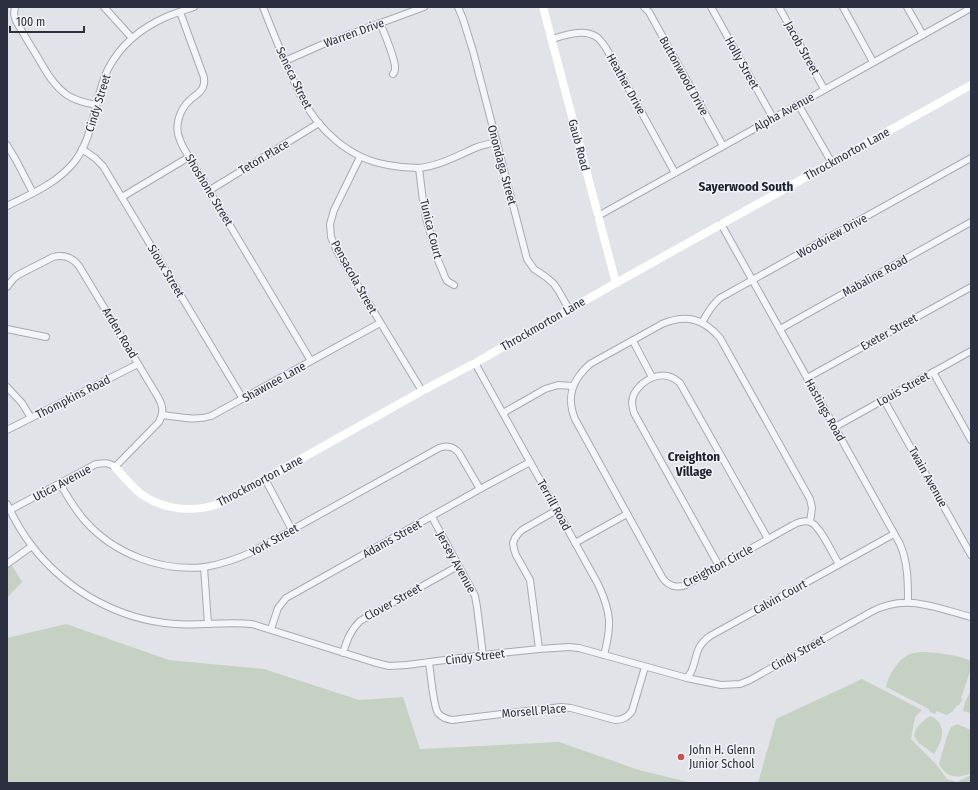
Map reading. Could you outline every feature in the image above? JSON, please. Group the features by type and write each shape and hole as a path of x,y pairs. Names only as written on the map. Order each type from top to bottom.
{"street":[{"path":"16,7 14,14 16,22 56,85 73,98 96,105"},
{"path":"104,7 132,38"},
{"name":"Cindy Street","path":"7,206 48,185 74,162 82,149 89,132 101,88 108,69 120,51 132,38 155,22 194,7"},
{"name":"Seneca Street","path":"263,7 277,44 301,98 319,123 338,142 360,157 396,167 419,168 440,163 476,148 496,142"},
{"name":"Warren Drive","path":"285,61 321,45 424,7"},
{"name":"Onondaga Street","path":"458,7 473,51 527,259 534,269 554,284 562,295 569,309"},
{"name":"Gaub Road","path":"543,7 616,283"},
{"name":"Buttonwood Drive","path":"644,7 649,12 723,146"},
{"name":"Holly Street","path":"711,7 773,118"},
{"name":"Jacob Street","path":"779,7 824,89"},
{"path":"843,7 873,62"},
{"path":"907,7 923,34"},
{"name":"Alpha Avenue","path":"598,216 971,8"},
{"name":"Shoshone Street","path":"180,12 204,79 203,87 199,93 190,99 181,113 177,129 179,139 311,361"},
{"path":"380,23 394,60 395,71 393,74"},
{"name":"Heather Drive","path":"552,39 579,33 589,34 599,38 675,173"},
{"name":"Throckmorton Lane","path":"115,467 132,486 149,498 166,506 183,510 200,509 216,505 475,363 971,85"},
{"path":"798,104 832,163"},
{"name":"Teton Place","path":"210,190 319,123"},
{"path":"7,145 33,193"},
{"name":"Sioux Street","path":"82,149 100,163 122,197 243,399"},
{"path":"122,197 189,157"},
{"name":"Pensacola Street","path":"360,157 334,210 330,224 331,237 334,245 422,391"},
{"name":"Woodview Drive","path":"702,323 707,312 720,298 971,158"},
{"name":"Tunica Court","path":"419,168 424,208 434,248 447,281 454,285"},
{"name":"Mabaline Road","path":"780,329 971,222"},
{"name":"Hastings Road","path":"722,224 903,550 907,567 908,602"},
{"name":"Arden Road","path":"7,287 18,275 53,257 61,256 72,259 79,266 161,403 162,415"},
{"name":"Exeter Street","path":"807,378 971,287"},
{"name":"Creighton Circle","path":"678,318 690,319 702,323 709,327 720,338 810,499 812,508 810,522 797,523 682,586 676,587 668,584 662,577 575,420 571,405 573,386 580,374 590,364 662,324 678,318"},
{"name":"Shawnee Lane","path":"162,415 193,419 203,418 215,414 380,322"},
{"path":"7,329 46,337"},
{"path":"633,341 652,377"},
{"name":"Louis Street","path":"835,427 971,351"},
{"name":"Terrill Road","path":"475,363 598,584 607,605 609,616 609,630 604,655"},
{"name":"Thompkins Road","path":"7,430 138,364"},
{"path":"933,372 971,440"},
{"path":"719,566 634,413 632,403 634,394 641,385 652,377 668,376 680,382 768,539"},
{"path":"503,413 545,389 558,385 573,386"},
{"path":"7,387 22,403 30,418"},
{"name":"Twain Avenue","path":"884,400 971,555"},
{"path":"115,467 153,429 159,422 162,415"},
{"name":"York Street","path":"60,484 86,522 98,534 113,545 149,562 176,567 204,567 244,556 444,446 456,449 480,489"},
{"name":"Adams Street","path":"271,629 278,608 286,598 530,462"},
{"name":"Utica Avenue","path":"8,507 60,484 96,464 107,463 115,467"},
{"path":"265,479 292,530"},
{"name":"Cindy Street","path":"8,507 32,546 49,566 88,596 109,608 133,617 158,622 185,624 241,622 252,624 389,666 538,649 569,647 579,648 645,667 721,686 740,684 750,680 876,609 889,604 908,602 926,605 971,617"},
{"path":"538,649 530,580 516,554 514,543 515,538 522,530 556,510"},
{"path":"575,543 627,514"},
{"name":"Jersey Avenue","path":"432,517 475,596 483,655"},
{"path":"810,522 819,529 839,564"},
{"name":"Calvin Court","path":"687,678 691,671 698,648 710,636 894,534"},
{"path":"7,564 32,546"},
{"name":"Clover Street","path":"343,653 353,627 360,621 458,566"},
{"path":"204,567 208,624"},
{"name":"Morsell Place","path":"429,662 436,708 446,719 452,720 561,707 571,708 619,720 626,718 632,711 645,667"}],"green space":[{"path":"7,557 22,582 7,598"},
{"path":"66,624 169,660 264,669 359,700 403,697 420,749 559,742 639,770 692,783 7,783 7,638"},
{"path":"926,652 955,656 971,661 971,669 959,706 957,705 953,711 946,715 937,711 935,714 929,711 929,709 886,687 889,677 899,662 913,653"},
{"path":"862,679 922,710 915,717 911,739 936,764 947,779 957,782 971,775 971,783 758,783 776,719"},
{"path":"971,690 971,713 963,711 965,702"},
{"path":"930,716 936,719 942,728 940,743 934,754 919,743 914,736 922,722"},
{"path":"957,724 971,730 971,773 961,776 953,776 945,772 939,764 951,727"}],"place":[{"name":"John H. Glenn Junior School","path":"681,757"}],"district":[{"name":"Sayerwood South","path":"746,186"},
{"name":"Creighton Village","path":"694,464"}]}
